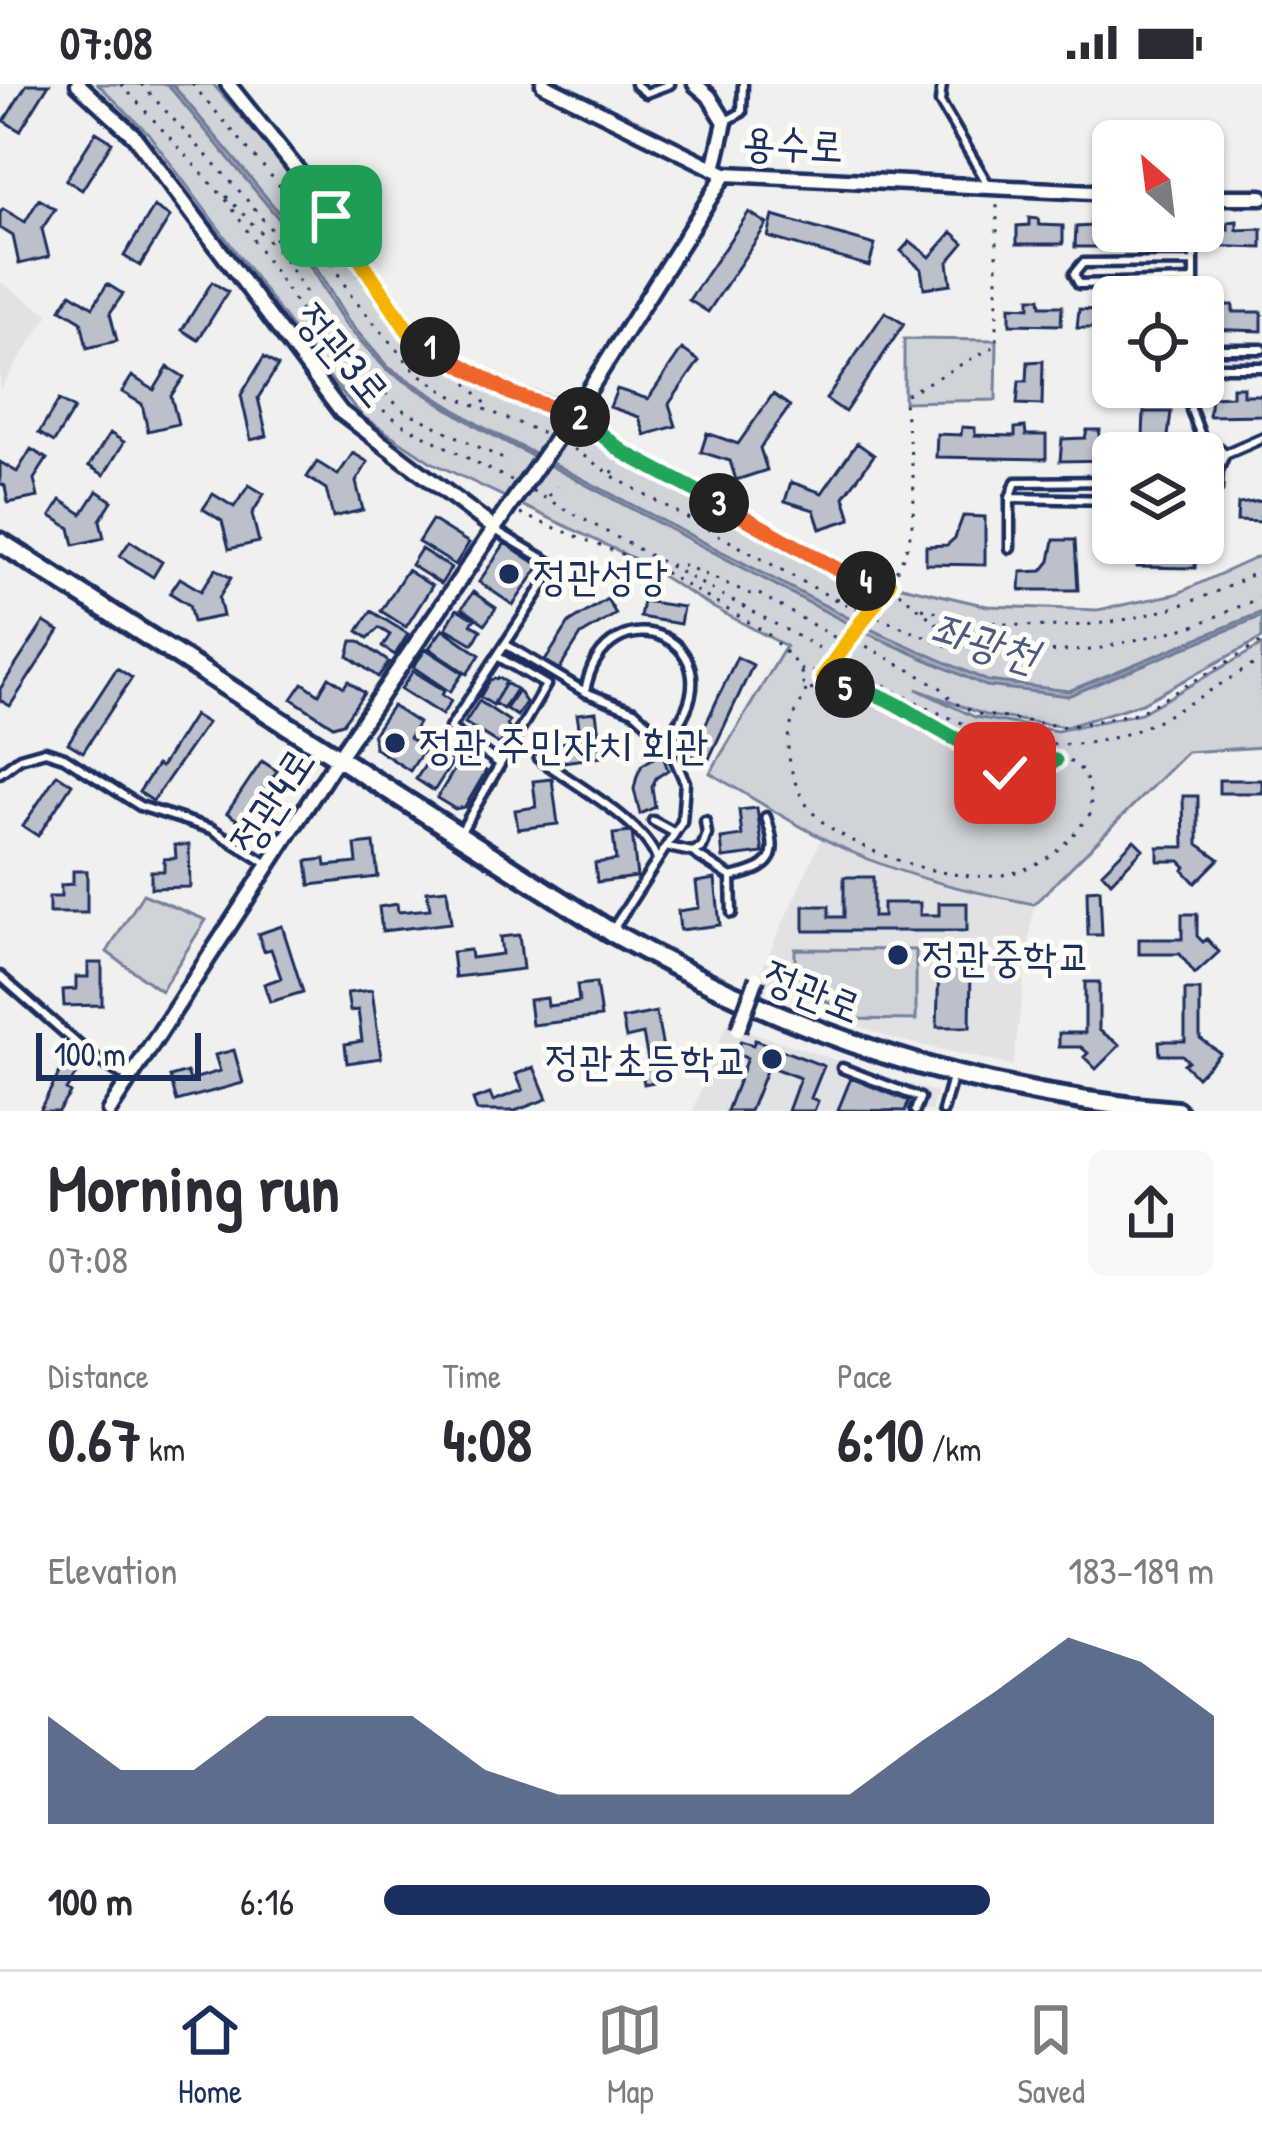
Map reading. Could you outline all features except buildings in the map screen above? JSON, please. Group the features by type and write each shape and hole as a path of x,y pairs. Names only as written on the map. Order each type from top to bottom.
{"street":[{"name":"정관3로","path":"78,84 134,136 341,412 494,530"},
{"path":"230,84 307,181 409,332 512,394 574,413 720,171 725,122 710,96 695,84"},
{"name":"용수로","path":"543,84 720,171 1092,192"},
{"path":"1224,197 1262,197"},
{"name":"정관4로","path":"109,1111 338,758 494,530 514,509 574,413"},
{"name":"정관로","path":"0,542 611,932 755,1007 844,1043 953,1075 1030,1092 1177,1111"},
{"path":"739,1030 757,978"}],"lane":[{"path":"635,84 646,94 670,84"},
{"path":"725,122 742,112 743,84"},
{"path":"942,84 940,102 988,186"},
{"path":"1194,252 1194,276"},
{"path":"1092,284 1079,284 1074,274 1083,263 1194,262"},
{"path":"1224,350 1262,349"},
{"path":"1224,367 1262,367"},
{"path":"1225,454 1262,438"},
{"path":"1010,548 1010,499 1016,482 1092,482"},
{"path":"1010,499 1092,500"},
{"path":"494,530 556,566 450,728 500,764"},
{"path":"586,692 590,666 622,636 644,631 665,638 683,653 695,681 692,701 666,740"},
{"path":"505,644 586,692 634,711 666,740 685,782 682,822 611,932"},
{"path":"459,835 547,686 497,656"},
{"path":"0,773 20,758 45,751 64,757 140,806 212,829 268,865"},
{"path":"538,758 629,819 657,854 658,863"},
{"path":"668,847 692,851 731,877 759,870 772,858 775,843 766,817"},
{"path":"653,821 675,833"},
{"path":"692,851 702,848 706,821"},
{"path":"731,877 732,913"},
{"path":"0,976 89,1054 130,1079"},
{"path":"842,1068 920,1098 916,1111"},
{"path":"943,1111 953,1075"}],"path":[{"path":"121,84 284,256"},
{"path":"140,84 153,92 270,228 342,349 387,397 401,409 507,461"},
{"path":"192,84 298,207 352,297 414,370 448,394 573,446 586,461 836,600 945,645 996,646"},
{"path":"219,192 259,244 326,350 368,399 403,424 548,498 830,654"},
{"path":"823,677 911,544 915,522 907,394 997,345 998,204"},
{"path":"574,413 623,452 844,573 861,581 889,583 936,623 996,646 1041,652 1092,650 1191,627 1262,597"},
{"path":"469,458 478,448"},
{"path":"611,475 623,452"},
{"path":"548,498 556,486"},
{"path":"514,509 657,568 767,633 802,670 823,677"},
{"path":"668,565 684,565 759,594 834,637 866,646 910,670 938,686 953,702 978,714 1016,721 1066,727 1140,712 1262,642"},
{"path":"920,608 1024,628 1076,628 1192,603 1262,569"},
{"path":"836,600 844,573"},
{"path":"842,662 952,722 1005,740 1060,746 1131,732 1262,660"},
{"path":"802,670 806,690"},
{"path":"823,677 826,685"},
{"path":"806,690 826,685 868,690 959,743 1055,761"},
{"path":"806,690 791,722 788,749 794,780 813,812 867,845 916,866 951,875 1018,872 1062,849 1090,814 1091,802 1072,760 1005,773"}],"shaded area":[{"path":"98,84 213,84 287,169 402,329 479,383 616,438 842,572 987,606 1098,610 1176,594 1262,555 1262,638 1142,703 1066,727 985,715 916,689 975,717 1057,731 1141,713 1262,645 1262,747 1187,752 1034,904 899,871 782,816 710,773 786,646 629,556 431,462 362,416 148,133"},
{"path":"0,282 49,314 0,389"},
{"path":"904,339 997,340 996,400 904,402"},
{"name":"정관중학교","path":"822,837 942,885 1034,904 1013,1066 895,1039 844,1021 822,1005 758,978"},
{"path":"143,894 206,920 161,991 107,952"},
{"path":"795,949 916,950 916,1020 852,1019 795,985"},
{"name":"정관초등학교","path":"726,1024 937,1093 931,1111 693,1111"}],"water":[{"path":"167,84 172,84 292,228 348,321 388,367 481,426 866,627 988,681 1069,691 1262,612 1262,616 1068,696 986,686 864,632 479,428 386,369 345,324 288,230"}],"waterway":[{"name":"좌광천","path":"901,648 925,659"}],"place":[{"name":"정관성당","path":"509,574"},
{"name":"정관 주민자치 회관","path":"395,743"},
{"name":"정관중학교","path":"898,955"},
{"name":"정관초등학교","path":"772,1059"}],"route":[{"path":"331,216 409,332 440,354 512,394 574,413 623,452 842,572 861,581 889,583 823,677 826,685 868,690 979,750 1055,761 1005,773"}]}
